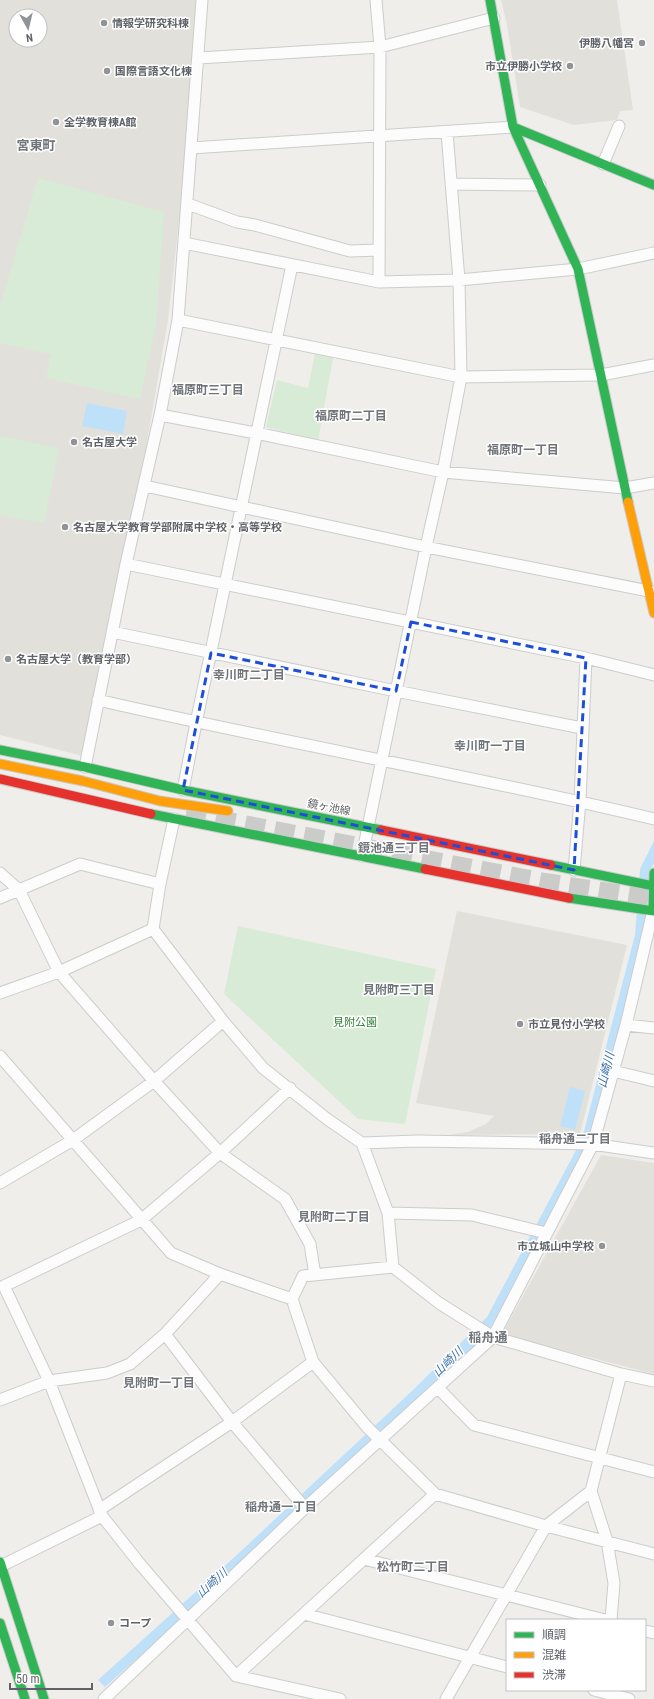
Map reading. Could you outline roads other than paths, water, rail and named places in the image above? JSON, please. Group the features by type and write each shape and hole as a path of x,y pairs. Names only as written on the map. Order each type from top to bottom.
{"main road":[{"path":"490,0 513,127 578,269 625,488 652,592 654,613"},
{"path":"513,127 654,185"},
{"name":"鏡ヶ池線","path":"0,750 86,767 183,790 653,886"},
{"path":"0,764 83,781 160,801 228,811"},
{"path":"0,779 174,818 565,897 654,911 654,872"},
{"path":"1,1564 44,1699"},
{"path":"0,1623 25,1699"}],"street":[{"path":"86,767 98,700 126,564 160,415 178,320 199,58 202,0"},
{"path":"376,0 380,47 379,282"},
{"path":"199,58 380,47 494,18"},
{"path":"603,164 619,126"},
{"path":"191,148 513,127"},
{"path":"362,856 443,472 461,377 459,280 447,132"},
{"path":"451,184 540,185"},
{"path":"188,204 237,222 255,225 350,251 380,250"},
{"path":"184,243 379,282 459,280 578,269 654,254"},
{"path":"183,790 292,265"},
{"path":"178,320 461,377 601,375 654,365"},
{"path":"160,415 256,433 443,472 625,488 654,483"},
{"path":"144,486 426,547 652,592"},
{"path":"126,564 586,658 654,675"},
{"path":"112,632 582,728"},
{"path":"574,870 580,801 586,658"},
{"path":"98,700 196,723 383,760 654,818"},
{"path":"174,818 160,884 153,929 223,1021 263,1068 328,1119 362,1143 388,1213 393,1267"},
{"path":"0,898 80,864 160,884"},
{"path":"0,873 19,890 59,972 154,1081 220,1153 285,1199 310,1244 315,1275"},
{"path":"104,1699 304,1507 493,1337 593,1144 626,1025 654,911"},
{"path":"0,993 59,972 153,929"},
{"path":"0,1183 73,1140 154,1081 223,1021"},
{"path":"626,1025 654,1028"},
{"path":"0,1056 172,1254 220,1274 292,1299"},
{"path":"613,1071 654,1081"},
{"path":"290,1088 220,1153 141,1220 1,1284 49,1381 101,1513 187,1619 236,1676 340,1699"},
{"path":"362,1143 417,1141 578,1143 654,1153"},
{"path":"388,1213 472,1215 546,1233"},
{"path":"654,1381 622,1374 493,1337 439,1303 393,1267 303,1276 292,1299 313,1362 368,1428 435,1494 546,1526 654,1554"},
{"path":"0,1400 49,1381 107,1373 130,1364 165,1334 220,1274"},
{"path":"165,1334 232,1422 304,1507"},
{"path":"1,1564 101,1513 232,1422 313,1362"},
{"path":"611,1619 614,1583 607,1541 591,1491 598,1458 622,1374"},
{"path":"438,1388 474,1425 654,1472"},
{"path":"446,1699 546,1526 591,1491"},
{"path":"236,1676 435,1494"},
{"path":"364,1559 601,1619"},
{"path":"304,1614 506,1667"},
{"path":"598,1691 629,1699"}],"water":[{"path":"87,403 127,411 123,434 82,426"},
{"name":"山崎川","path":"654,841 654,863 650,871 643,937 591,1139 501,1311 481,1342 182,1619 105,1687 98,1680 240,1552 413,1390 487,1317 582,1139 635,935 640,869"},
{"path":"570,1087 585,1091 575,1130 560,1126"}],"tunnel":[{"path":"186,814 545,883 654,900"}],"place":[{"name":"情報学研究科棟","path":"104,23"},
{"name":"伊勝八幡宮","path":"642,43"},
{"name":"市立伊勝小学校","path":"570,66"},
{"name":"国際言語文化棟","path":"107,71"},
{"name":"全学教育棟A館","path":"56,122"},
{"name":"名古屋大学","path":"74,442"},
{"name":"名古屋大学教育学部附属中学校・高等学校","path":"65,527"},
{"name":"名古屋大学（教育学部）","path":"8,659"},
{"name":"市立見付小学校","path":"520,1024"},
{"name":"市立城山中学校","path":"602,1246"},
{"name":"コープ","path":"111,1623"}],"district":[{"name":"宮東町","path":"36,145"},
{"name":"福原町三丁目","path":"208,390"},
{"name":"福原町二丁目","path":"351,416"},
{"name":"福原町一丁目","path":"523,450"},
{"name":"幸川町二丁目","path":"249,675"},
{"name":"幸川町一丁目","path":"490,746"},
{"name":"鏡池通三丁目","path":"394,848"},
{"name":"見附町三丁目","path":"399,990"},
{"name":"稲舟通二丁目","path":"575,1139"},
{"name":"見附町二丁目","path":"334,1217"},
{"name":"稲舟通","path":"488,1337"},
{"name":"見附町一丁目","path":"159,1383"},
{"name":"稲舟通一丁目","path":"281,1507"},
{"name":"松竹町二丁目","path":"413,1567"}],"park label":[{"name":"見附公園","path":"355,1022"}]}
